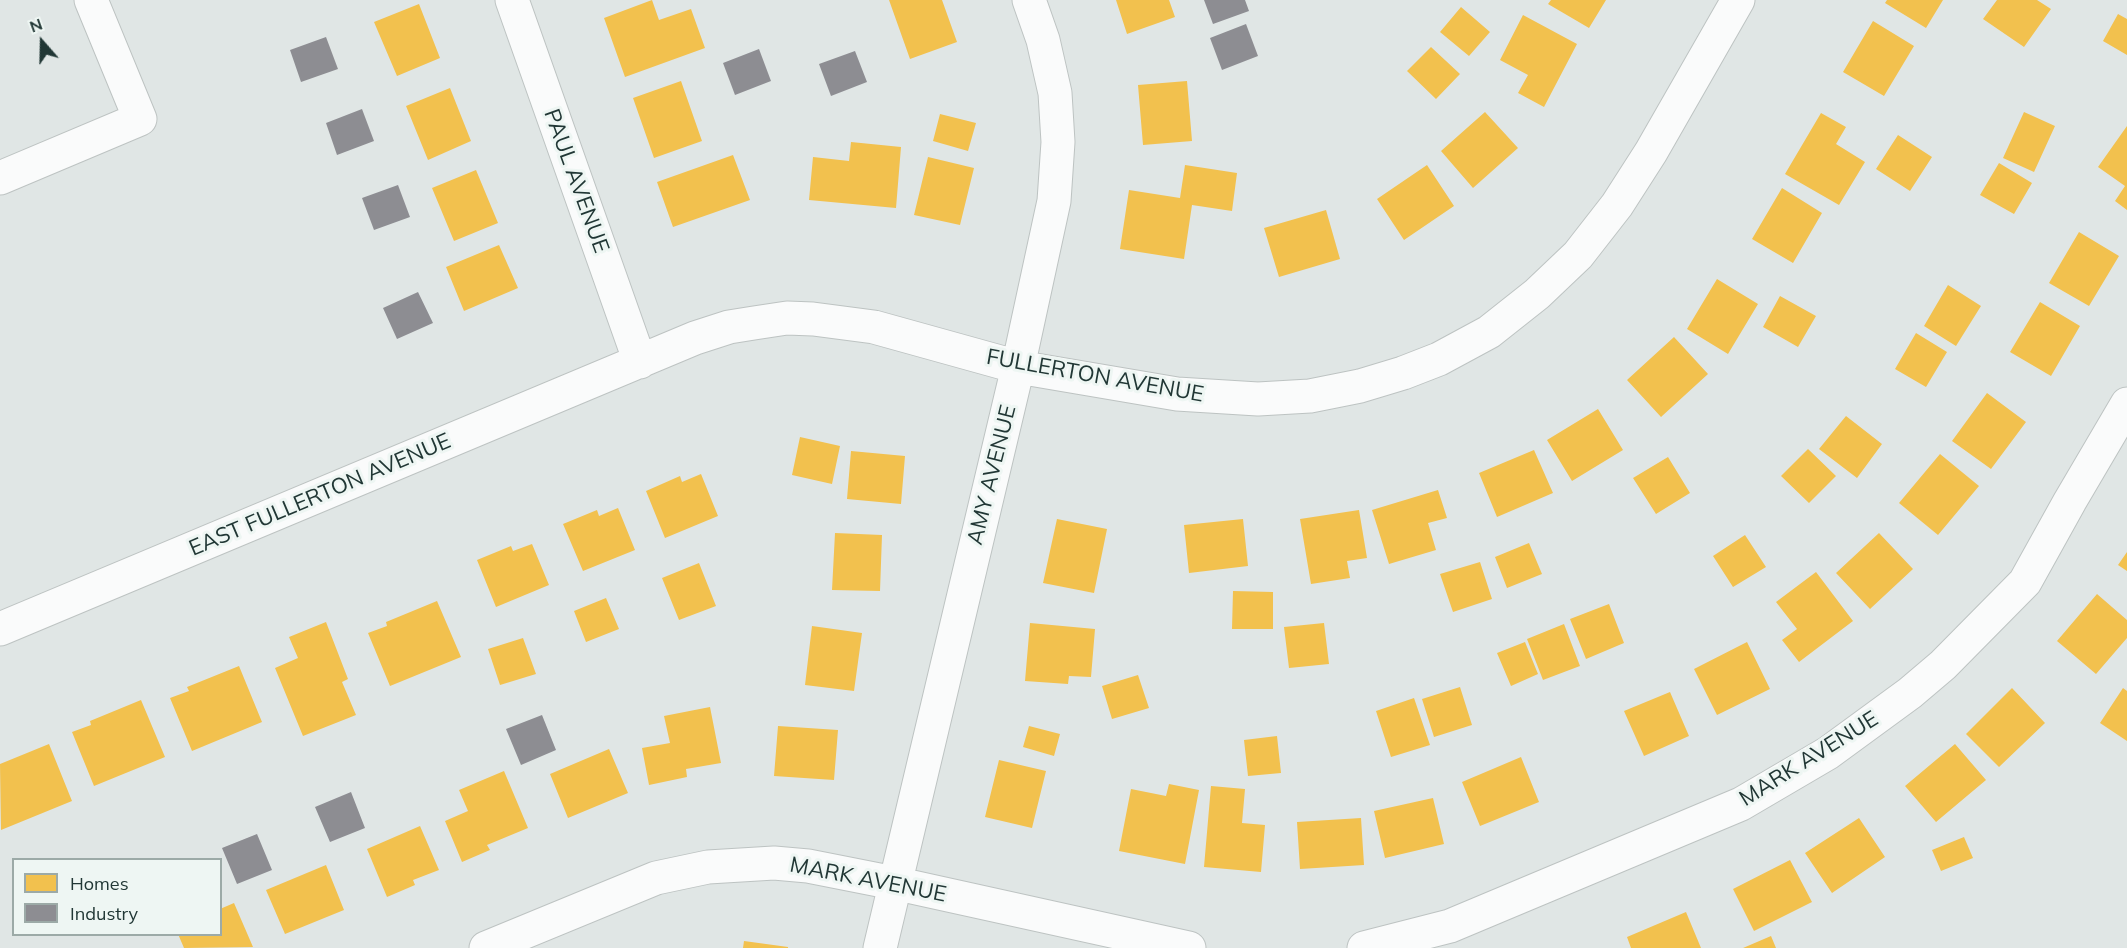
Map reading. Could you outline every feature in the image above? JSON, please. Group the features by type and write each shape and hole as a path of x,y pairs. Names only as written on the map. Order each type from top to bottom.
{"street":[{"path":"0,178 140,119 91,0"},
{"name":"PAUL AVENUE","path":"512,0 640,362"},
{"name":"AMY AVENUE","path":"880,948 1018,367 1054,201 1058,142 1055,93 1043,40 1029,0"},
{"name":"FULLERTON AVENUE","path":"640,362 695,338 729,327 787,318 874,327 1018,367 1177,394 1258,399 1310,396 1360,386 1403,373 1439,359 1489,332 1537,294 1578,255 1617,205 1651,152 1738,0"},
{"name":"EAST FULLERTON AVENUE","path":"0,629 640,362"},
{"name":"MARK AVENUE","path":"1364,948 1450,926 1741,804 1828,753 1910,693 1943,665 2025,582 2127,404"},
{"name":"MARK AVENUE","path":"486,948 656,878 708,867 774,862 808,866 894,883 1189,948"}],"building: Homes":[{"path":"652,0 659,20 691,9 705,48 625,77 604,18"},
{"path":"889,0 942,0 957,42 910,59"},
{"path":"1116,0 1169,0 1175,17 1127,34"},
{"path":"1551,0 1606,0 1589,28 1548,4"},
{"path":"1887,0 1943,0 1926,28 1885,3"},
{"path":"1997,0 2037,0 2051,9 2024,47 1983,19"},
{"path":"419,4 440,58 397,76 374,22"},
{"path":"1461,7 1490,32 1469,56 1440,32"},
{"path":"2118,14 2127,19 2127,55 2103,41"},
{"path":"1523,15 1577,44 1544,107 1518,93 1528,75 1500,60"},
{"path":"1873,21 1914,46 1884,96 1843,72"},
{"path":"1431,47 1460,74 1436,99 1407,71"},
{"path":"681,81 702,141 654,158 633,98"},
{"path":"1187,81 1192,141 1143,145 1138,85"},
{"path":"450,88 471,141 428,160 406,106"},
{"path":"1485,112 1518,148 1473,188 1441,151"},
{"path":"2024,112 2055,126 2034,172 2003,158"},
{"path":"1821,113 1846,127 1836,144 1865,162 1839,205 1785,174"},
{"path":"940,114 976,123 968,151 933,141"},
{"path":"2127,126 2127,210 2115,201 2125,186 2098,167"},
{"path":"1898,135 1932,157 1910,191 1876,169"},
{"path":"851,142 901,147 896,208 809,200 813,157 849,161"},
{"path":"733,155 750,200 673,227 657,182"},
{"path":"928,157 974,168 960,225 914,215"},
{"path":"1999,163 2032,183 2014,214 1980,195"},
{"path":"1185,165 1237,173 1232,211 1192,205 1184,259 1120,249 1129,190 1180,198"},
{"path":"1427,165 1454,206 1404,240 1377,199"},
{"path":"476,170 498,223 454,241 432,188"},
{"path":"1782,188 1822,213 1793,263 1752,239"},
{"path":"1326,210 1340,259 1279,277 1264,228"},
{"path":"2079,232 2119,256 2089,306 2049,283"},
{"path":"499,245 518,288 464,311 446,267"},
{"path":"1717,279 1758,304 1728,354 1687,329"},
{"path":"1948,285 1981,306 1956,346 1924,326"},
{"path":"1780,296 1816,316 1798,347 1763,327"},
{"path":"2040,302 2080,326 2051,376 2010,352"},
{"path":"1916,333 1947,352 1926,387 1895,369"},
{"path":"1674,337 1708,374 1661,417 1627,380"},
{"path":"1987,393 2026,422 1991,469 1952,441"},
{"path":"1598,409 1623,450 1572,481 1547,440"},
{"path":"1846,416 1882,444 1857,478 1819,449"},
{"path":"800,437 840,446 832,484 792,475"},
{"path":"1808,449 1836,476 1809,503 1781,476"},
{"path":"1534,450 1553,493 1497,517 1479,473"},
{"path":"851,451 905,456 901,504 847,499"},
{"path":"1940,454 1979,486 1938,535 1899,503"},
{"path":"1668,457 1690,493 1656,514 1633,478"},
{"path":"701,474 718,516 665,538 646,491 680,476 682,482"},
{"path":"1438,490 1447,518 1428,523 1436,550 1389,564 1372,510"},
{"path":"618,508 635,550 583,571 563,524 597,510 599,516"},
{"path":"1359,510 1367,558 1347,561 1350,578 1311,584 1300,519"},
{"path":"1057,519 1107,529 1094,593 1043,583"},
{"path":"1243,519 1248,566 1189,573 1184,525"},
{"path":"835,533 882,535 880,591 832,590"},
{"path":"1879,533 1913,569 1870,609 1836,573"},
{"path":"1745,535 1766,567 1733,587 1713,556"},
{"path":"1529,543 1542,574 1507,588 1495,557"},
{"path":"532,544 549,585 496,607 477,560 511,546 513,551"},
{"path":"2127,552 2127,571 2118,565"},
{"path":"1480,562 1492,599 1453,612 1440,574"},
{"path":"699,563 716,606 679,620 662,578"},
{"path":"1816,572 1853,621 1799,662 1782,640 1797,629 1776,602"},
{"path":"1233,591 1273,592 1273,629 1232,629"},
{"path":"2097,594 2127,620 2127,638 2096,674 2057,641"},
{"path":"606,598 619,629 586,642 574,611"},
{"path":"437,601 461,657 390,686 368,633 387,626 386,622"},
{"path":"1609,604 1624,643 1586,659 1570,619"},
{"path":"326,622 348,679 342,682 356,715 303,736 275,668 298,658 289,637"},
{"path":"1030,623 1095,629 1091,677 1069,676 1068,684 1025,681"},
{"path":"1324,623 1329,664 1289,668 1284,627"},
{"path":"1564,624 1580,666 1543,680 1527,639"},
{"path":"812,626 862,633 854,691 805,685"},
{"path":"523,638 536,674 500,685 488,649"},
{"path":"1525,642 1538,674 1511,686 1497,653"},
{"path":"1747,642 1770,689 1717,715 1694,669"},
{"path":"239,666 262,722 192,751 170,698 189,691 187,687"},
{"path":"1138,675 1149,708 1112,719 1102,686"},
{"path":"1460,687 1472,725 1434,737 1422,699"},
{"path":"2012,688 2045,723 1999,767 1966,734"},
{"path":"2123,688 2127,691 2127,741 2100,723"},
{"path":"1670,692 1689,736 1644,756 1624,711"},
{"path":"1414,698 1430,745 1391,757 1376,711"},
{"path":"141,700 165,757 94,786 72,732 91,725 90,721"},
{"path":"710,707 721,763 686,769 687,777 649,785 642,748 670,743 664,716"},
{"path":"778,726 838,730 834,780 774,776"},
{"path":"1029,726 1060,734 1054,756 1023,747"},
{"path":"1277,736 1281,773 1248,776 1244,740"},
{"path":"49,744 72,801 1,830 0,764"},
{"path":"1955,744 1986,780 1936,822 1905,786"},
{"path":"609,749 628,793 568,818 550,774"},
{"path":"1521,757 1539,802 1480,826 1462,782"},
{"path":"999,760 1046,771 1032,828 985,817"},
{"path":"504,771 528,828 487,845 490,850 462,862 445,821 468,811 459,790"},
{"path":"1169,784 1199,790 1185,864 1119,851 1131,789 1166,796"},
{"path":"1211,786 1245,789 1242,823 1265,825 1261,872 1204,867"},
{"path":"1433,798 1444,844 1385,858 1374,811"},
{"path":"1361,818 1364,865 1300,869 1297,822"},
{"path":"1859,818 1885,857 1832,893 1805,853"},
{"path":"420,826 439,870 413,880 415,885 387,897 367,849"},
{"path":"1964,837 1973,858 1941,871 1932,850"},
{"path":"1790,860 1812,902 1754,931 1733,889"},
{"path":"326,865 344,910 285,934 266,890"},
{"path":"234,903 253,947 184,948 179,936 222,936 222,908"},
{"path":"1686,912 1701,948 1631,948 1627,937"},
{"path":"1771,936 1776,948 1743,948"},
{"path":"744,941 788,947 788,948 743,948"}],"building: Industry":[{"path":"1204,0 1245,0 1249,11 1213,24"},
{"path":"1246,24 1258,56 1222,70 1210,38"},
{"path":"326,37 338,69 301,82 290,50"},
{"path":"759,49 771,81 735,95 723,63"},
{"path":"855,51 867,82 831,96 819,64"},
{"path":"362,109 374,141 337,155 326,123"},
{"path":"398,185 410,217 374,230 362,198"},
{"path":"418,292 433,323 397,339 383,308"},
{"path":"542,715 556,750 521,765 506,729"},
{"path":"351,792 365,828 330,842 315,807"},
{"path":"257,834 272,870 237,884 222,848"}]}
